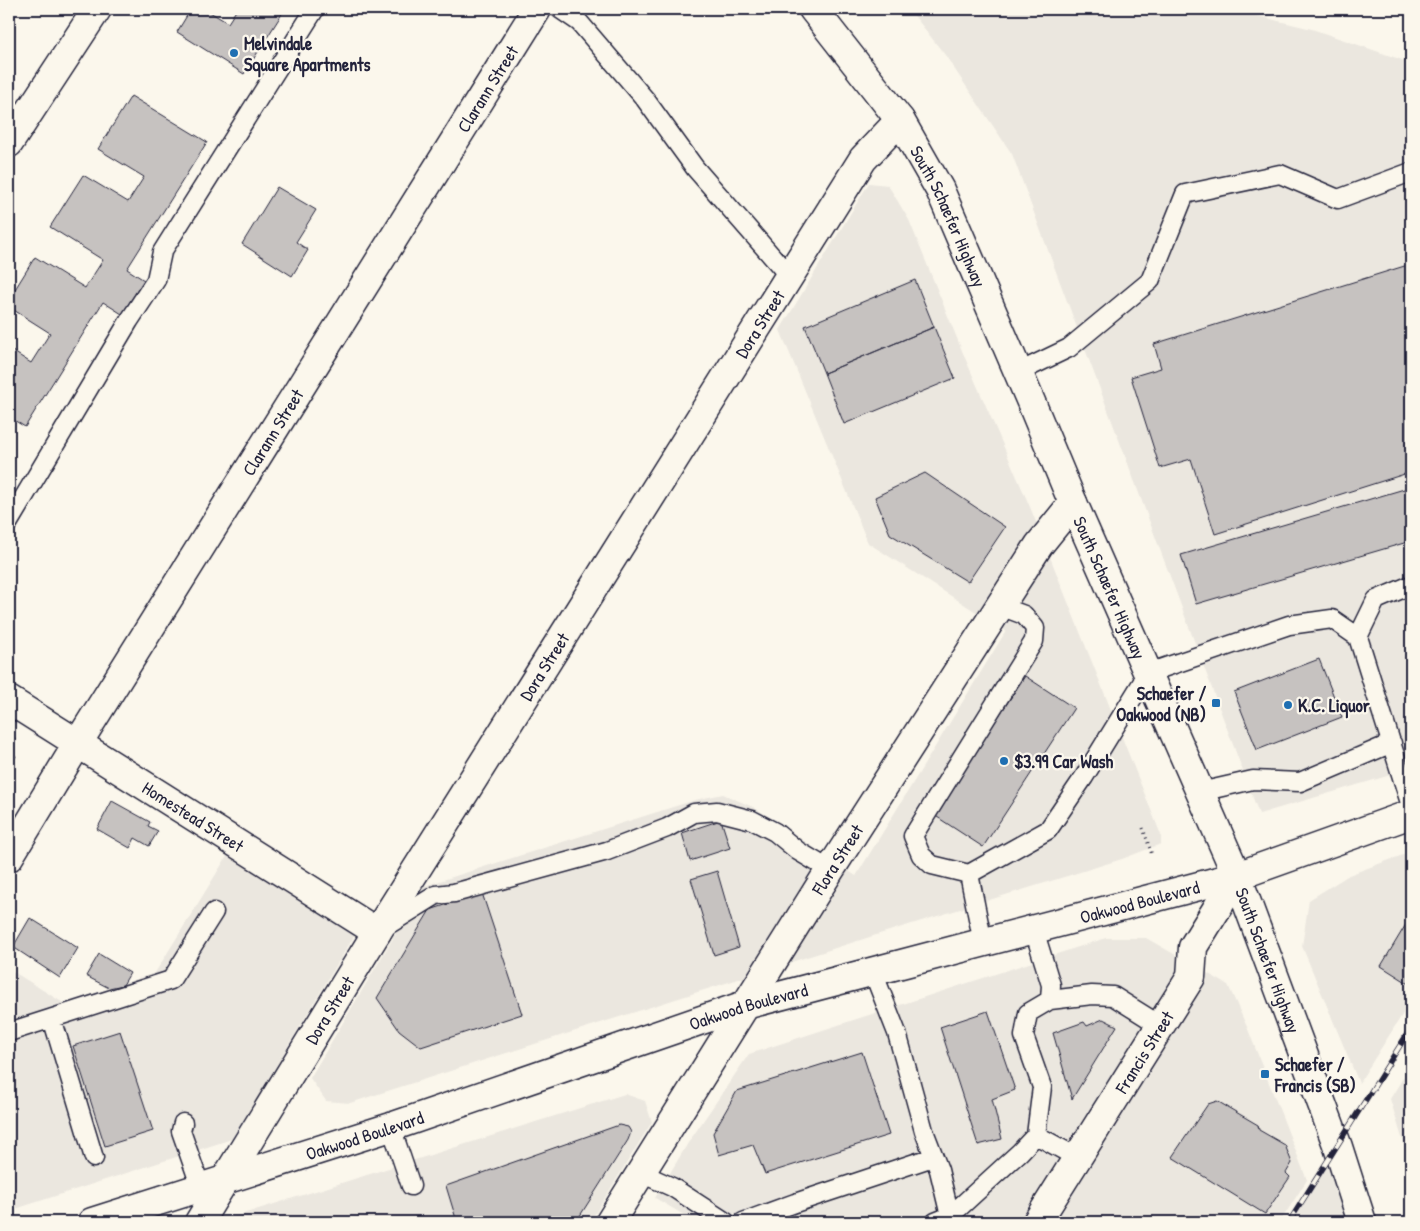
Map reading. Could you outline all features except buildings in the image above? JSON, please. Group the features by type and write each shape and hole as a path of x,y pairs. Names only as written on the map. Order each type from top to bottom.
{"street":[{"path":"9,143 97,9"},
{"name":"Clarann Street","path":"9,857 78,743 537,9"},
{"name":"South Schaefer Highway","path":"813,9 900,120 940,190 1073,503 1237,876 1338,1147 1362,1222"},
{"name":"Dora Street","path":"199,1222 377,932 863,159 900,120"},
{"name":"Flora Street","path":"610,1222 830,870 1039,545 1073,503"},
{"name":"Homestead Street","path":"9,700 377,932"},
{"name":"Oakwood Boulevard","path":"92,1222 391,1128 745,1005 1237,876 1411,814"},
{"name":"Francis Street","path":"1038,1222 1192,977 1193,947 1237,876"}],"lane":[{"path":"9,522 129,321 156,280 162,252 314,9"},
{"path":"560,9 579,22 645,100 696,168 790,277"},
{"path":"1018,372 1069,348 1150,281 1185,194 1280,174 1338,199 1411,172"},
{"path":"1358,637 1376,600 1411,585"},
{"path":"1000,606 1024,615 1035,628 1034,641 913,836 921,855 932,865 969,874 1048,830 1084,777 1148,673 1289,625 1332,619 1358,637 1411,806"},
{"path":"1200,792 1253,780 1300,782 1392,743"},
{"path":"377,932 436,895 454,893 607,851 667,828 694,813 716,811 752,820 775,832 798,851 830,870"},
{"path":"969,874 983,943"},
{"path":"9,1032 171,980 214,912"},
{"path":"1034,930 1051,984 1050,1000"},
{"path":"873,972 897,1033 924,1131 939,1170 944,1220"},
{"path":"944,1220 1020,1152 1036,1135 1042,1087 1024,1036 1028,1013 1050,1000 1092,995 1113,996 1161,1026"},
{"path":"52,1018 94,1158"},
{"path":"183,1123 180,1131 200,1188"},
{"path":"391,1128 411,1186"},
{"path":"1036,1135 1078,1158"},
{"path":"743,1222 934,1157"},
{"path":"641,1173 672,1187 726,1222"}],"path":[{"path":"1143,828 1152,855"}],"shaded area":[{"path":"909,9 1229,9 1312,29 1411,63 1411,769 1259,814 1012,154 945,55"},
{"path":"869,183 888,185 909,220 965,358 1030,507 1161,835 1161,844 1122,859 873,936 350,1103 326,1101 310,1078 424,886 695,800 723,794 755,808 856,876 1006,631 868,543 780,330"},
{"path":"1411,852 1411,1001 1359,1083 1302,946 1309,900 1349,875"},
{"path":"229,853 356,933 232,1139 9,1211 9,969 65,1004 155,973"},
{"path":"1106,938 1146,938 1228,985 1247,1027 1307,1180 1280,1222 696,1222 655,1198 688,1143 749,1054"},
{"path":"1411,1065 1411,1167 1390,1099"},
{"path":"625,1094 645,1101 652,1122 590,1222 217,1222"},
{"path":"1336,1143 1362,1222 1287,1222"}],"railway":[{"path":"1289,1222 1411,1028"}],"place":[{"name":"Melvindale Square Apartments","path":"234,53"},
{"name":"Schaefer / Oakwood (NB)","path":"1216,703"},
{"name":"K.C. Liquor","path":"1288,705"},
{"name":"$3.99 Car Wash","path":"1004,761"},
{"name":"Schaefer / Francis (SB)","path":"1265,1074"}]}
